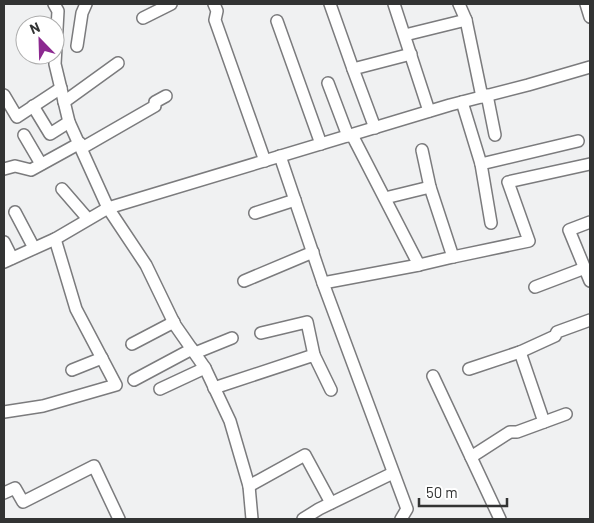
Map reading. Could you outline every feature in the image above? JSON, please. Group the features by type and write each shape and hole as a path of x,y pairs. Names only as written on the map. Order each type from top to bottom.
{"street":[{"path":"54,4 58,11 55,64 70,122 108,208 146,265 174,322 205,368 230,421 249,486 252,519"},
{"path":"77,46 82,13 86,4"},
{"path":"144,18 171,4"},
{"path":"214,4 217,11 215,20 265,161"},
{"path":"330,4 375,128"},
{"path":"394,4 429,111"},
{"path":"459,4 466,20 495,135"},
{"path":"586,4 590,17"},
{"path":"405,35 466,20"},
{"path":"277,21 321,144"},
{"path":"352,69 411,54"},
{"path":"64,102 118,63"},
{"path":"4,242 8,260 55,238 108,208 429,111 590,66"},
{"path":"328,83 350,136 385,198 418,265"},
{"path":"4,95 17,117 61,88"},
{"path":"4,169 15,166 31,170 156,106 155,102 166,96"},
{"path":"462,102 481,164 491,223"},
{"path":"34,106 50,134"},
{"path":"30,146 70,122"},
{"path":"24,134 41,164"},
{"path":"481,164 578,141"},
{"path":"422,150 430,187 453,258"},
{"path":"280,156 323,283 407,509 400,519"},
{"path":"323,283 529,241 508,182 590,164"},
{"path":"385,198 430,187"},
{"path":"62,189 88,219"},
{"path":"255,214 295,200"},
{"path":"15,212 34,248"},
{"path":"590,222 570,230 590,281"},
{"path":"4,412 43,406 116,386 76,308 55,238"},
{"path":"244,281 313,252"},
{"path":"535,287 585,268"},
{"path":"469,370 520,352 555,336 557,332 590,320"},
{"path":"132,344 174,322"},
{"path":"262,333 307,322 314,355 331,390"},
{"path":"134,380 193,351 232,338"},
{"path":"520,352 544,422"},
{"path":"214,388 314,355"},
{"path":"72,370 102,358"},
{"path":"160,389 205,368"},
{"path":"433,376 500,519"},
{"path":"471,457 510,432 517,432 566,414"},
{"path":"249,486 305,455 332,503"},
{"path":"4,493 14,488 23,502 94,466 119,519"},
{"path":"303,519 393,473"}]}
